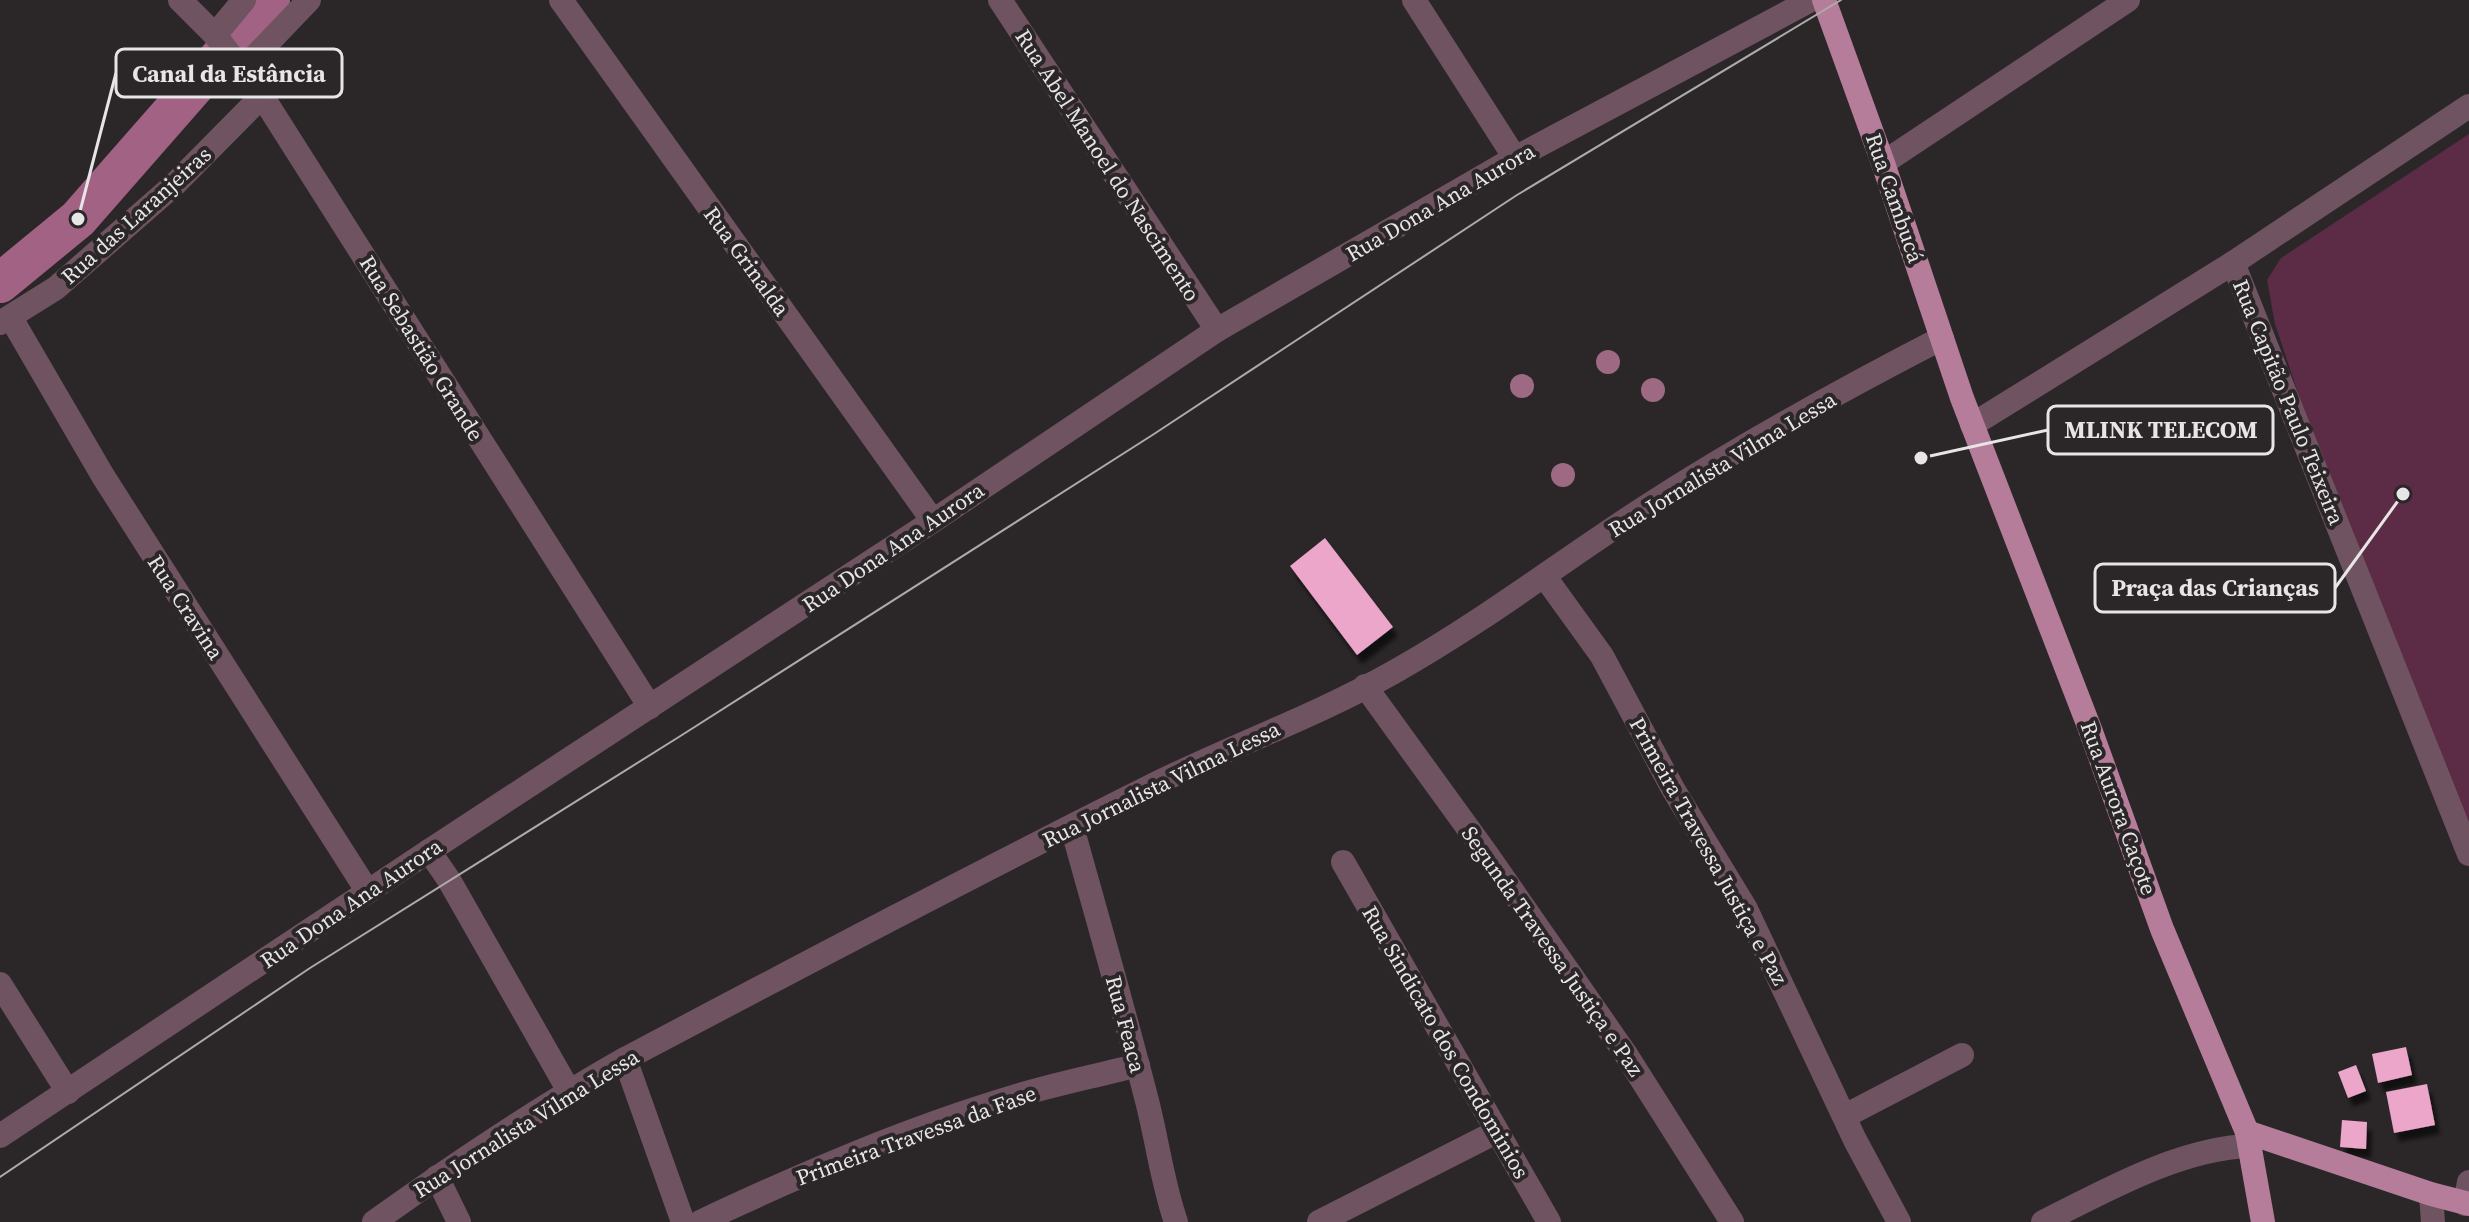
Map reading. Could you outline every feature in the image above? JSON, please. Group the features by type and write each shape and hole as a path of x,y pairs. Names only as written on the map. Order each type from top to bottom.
{"main road":[{"name":"Rua Cambucá","path":"1824,0 1962,398"},
{"name":"Rua Aurora Caçote","path":"1962,398 2090,729 2162,929 2248,1139 2263,1222"},
{"path":"2248,1139 2431,1194 2468,1197"}],"street":[{"name":"Rua Sebastião Grande","path":"180,0 217,38 252,82 650,707"},
{"path":"217,38 244,0"},
{"path":"252,82 309,0"},
{"name":"Rua Grinalda","path":"561,0 933,521"},
{"name":"Rua Abel Manoel do Nascimento","path":"1000,0 1217,330"},
{"path":"1414,0 1515,158"},
{"name":"Rua Dona Ana Aurora","path":"0,1136 933,521 1217,330 1515,158 1811,0"},
{"path":"1883,163 2128,0"},
{"name":"Rua das Laranjeiras","path":"5,320 56,288 175,184 252,82"},
{"path":"1972,425 2233,263 2469,106"},
{"name":"Rua Capitão Paulo Teixeira","path":"2233,263 2469,854"},
{"name":"Rua Cravina","path":"5,320 368,892"},
{"name":"Rua Jornalista Vilma Lessa","path":"374,1222 569,1091 625,1059 1160,782 1365,686 1447,642 1645,507 1770,430 1942,338"},
{"name":"Primeira Travessa Justiça e Paz","path":"1545,577 1602,656 1673,789 1746,909 1892,1220"},
{"name":"Segunda Travessa Justiça e Paz","path":"1365,686 1625,1053 1732,1222"},
{"name":"Rua Feaca","path":"1072,827 1156,1132 1176,1222"},
{"path":"429,851 449,880 569,1091"},
{"name":"Rua Sindicato dos Condominios","path":"1343,862 1549,1222"},
{"path":"0,984 68,1092"},
{"path":"1845,1116 1962,1055"},
{"path":"625,1059 683,1222"},
{"name":"Primeira Travessa da Fase","path":"700,1222 785,1182 898,1137 1013,1097 1138,1065"},
{"path":"1319,1222 1496,1132"},
{"path":"2043,1222 2196,1153 2231,1147 2248,1139"},
{"path":"437,1177 459,1222"},
{"path":"2431,1194 2433,1222"}],"shaded area":[{"path":"2469,134 2469,822 2301,402 2275,324 2267,280 2281,258"}],"building":[{"path":"1325,538 1393,627 1357,655 1290,566"},
{"path":"2406,1047 2412,1075 2378,1083 2372,1054"},
{"path":"2356,1065 2366,1091 2348,1098 2338,1072"},
{"path":"2427,1084 2435,1125 2394,1133 2386,1092"},
{"path":"2342,1120 2367,1122 2366,1149 2340,1147"}],"waterway":[{"path":"0,283 78,219 270,0"}],"tram line":[{"path":"0,1177 310,968 1154,434 1517,195 1841,0"}],"place":[{"name":"Canal da Estância","path":"78,219"},
{"name":"MLINK TELECOM","path":"1921,458"},
{"name":"Praça das Crianças","path":"2403,494"}]}
